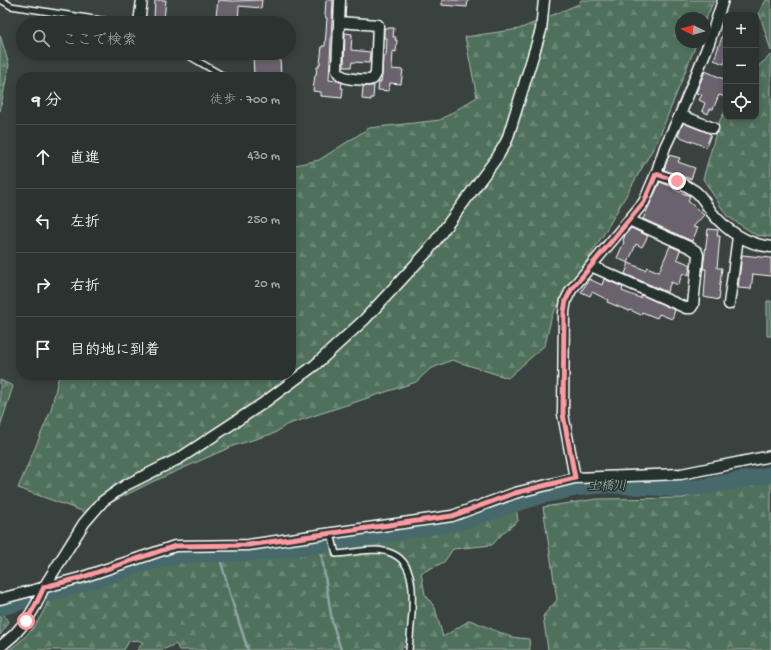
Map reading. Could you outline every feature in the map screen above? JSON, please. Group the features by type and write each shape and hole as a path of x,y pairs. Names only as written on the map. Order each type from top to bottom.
{"street":[{"path":"140,16 142,0"},
{"path":"339,22 378,26 376,74 373,79 369,80 342,77 338,74 339,22 340,0"},
{"path":"296,380 315,366 364,320 428,250 498,156 507,140 541,30 544,0"},
{"path":"575,478 563,414 564,312 566,300 571,290 644,202 656,174 665,147 680,115 709,42 722,0"},
{"path":"680,115 713,128"},
{"path":"656,174 677,181 696,191 722,224 738,237 752,243 771,247"},
{"path":"591,266 686,308 691,308 693,305 697,252 692,248 629,220"},
{"path":"729,304 738,237"},
{"path":"0,647 14,635 26,621 44,587 84,523 103,500 126,485 180,458 295,380"},
{"path":"0,599 80,578 175,546 248,545 452,516 515,493 575,478 681,474 771,456"}],"lane":[{"path":"1,0 11,6 75,16"},
{"path":"196,60 216,72"},
{"path":"331,533 336,554 376,550 400,558 406,565 411,575 413,588 409,650"}],"green space":[{"path":"581,0 714,0 709,12 675,12 675,48 695,48 658,140 605,232 552,315 545,345 508,378 452,360 430,369 416,382 286,425 275,433 233,446 152,482 106,505 93,515 18,488 51,410 58,380 296,380 296,165 319,160 369,128 440,120 477,97 465,37 519,29 579,4"},
{"path":"766,0 771,0 771,51 759,12"},
{"path":"0,35 9,65 0,111"},
{"path":"771,55 771,237 756,235 727,216 703,179 719,122 723,115 723,120 759,120 759,65"},
{"path":"767,301 771,301 771,336 767,336"},
{"path":"0,380 13,386 0,427"},
{"path":"771,471 771,650 548,650 543,616 557,600 543,507 597,499 683,498"},
{"path":"516,506 518,521 505,531 492,545 453,549 444,562 421,573 425,594 435,608 443,637 470,620 511,637 529,639 530,650 412,650 410,645 397,650 179,650 176,644 162,650 137,650 143,643 138,640 129,641 124,650 9,650 34,627 50,597 146,567 182,558 215,559 314,550"},
{"path":"0,612 2,612 7,619 8,624 0,635"}],"building":[{"path":"155,0 166,0 164,16 154,16"},
{"path":"218,0 262,0 261,8 239,6 238,16 216,16"},
{"path":"326,0 333,0 329,80 342,83 342,98 321,96 321,92 313,91 317,67 319,67 320,64 322,46 325,46 327,18 325,15"},
{"path":"442,0 468,0 467,7 442,5"},
{"path":"384,28 394,28 393,37 396,37 395,40 397,40 396,52 393,51 392,69 403,70 401,84 390,83 389,91 378,90 379,82 381,82 383,56 386,56 387,38 384,38"},
{"path":"345,33 352,34 351,50 370,52 369,63 352,62 351,67 344,67"},
{"path":"723,34 723,64 714,60"},
{"path":"253,60 280,60 281,72 254,72"},
{"path":"705,71 723,79 723,96 719,95 713,109 710,109 708,114 702,111 705,103 699,100 702,95 696,93"},
{"path":"363,86 374,86 373,98 371,98 371,100 362,99"},
{"path":"683,123 711,134 706,147 678,136"},
{"path":"669,155 680,158 678,162 695,168 691,179 664,170"},
{"path":"660,182 690,196 688,201 704,215 693,227 698,228 692,241 643,219"},
{"path":"631,228 648,236 642,247 636,244 628,263 617,258 624,242 625,235"},
{"path":"708,229 718,230 717,236 720,236 717,268 722,268 719,300 704,297 706,269 703,269"},
{"path":"670,246 680,250 677,259 691,265 688,275 683,273 678,285 671,282 667,292 625,274 629,263 645,270 647,267 659,272"},
{"path":"742,255 771,258 771,276 753,274 751,289 738,288"},
{"path":"589,279 602,285 604,279 623,287 622,291 640,298 642,295 675,310 672,319 659,314 657,318 642,312 641,315 607,302 608,300 592,292 590,296 581,292"}],"waterway":[{"name":"土橋川","path":"0,608 121,572 136,566 181,555 254,553 320,545 460,522 541,496 578,488 605,485 679,489 701,487 771,474"},
{"path":"320,545 332,621 341,650"},
{"path":"219,555 248,650"}],"route":[{"path":"26,621 44,587 80,578 175,546 248,545 452,516 515,493 575,478 563,414 564,312 566,300 571,290 644,202 656,174 677,181"}]}
